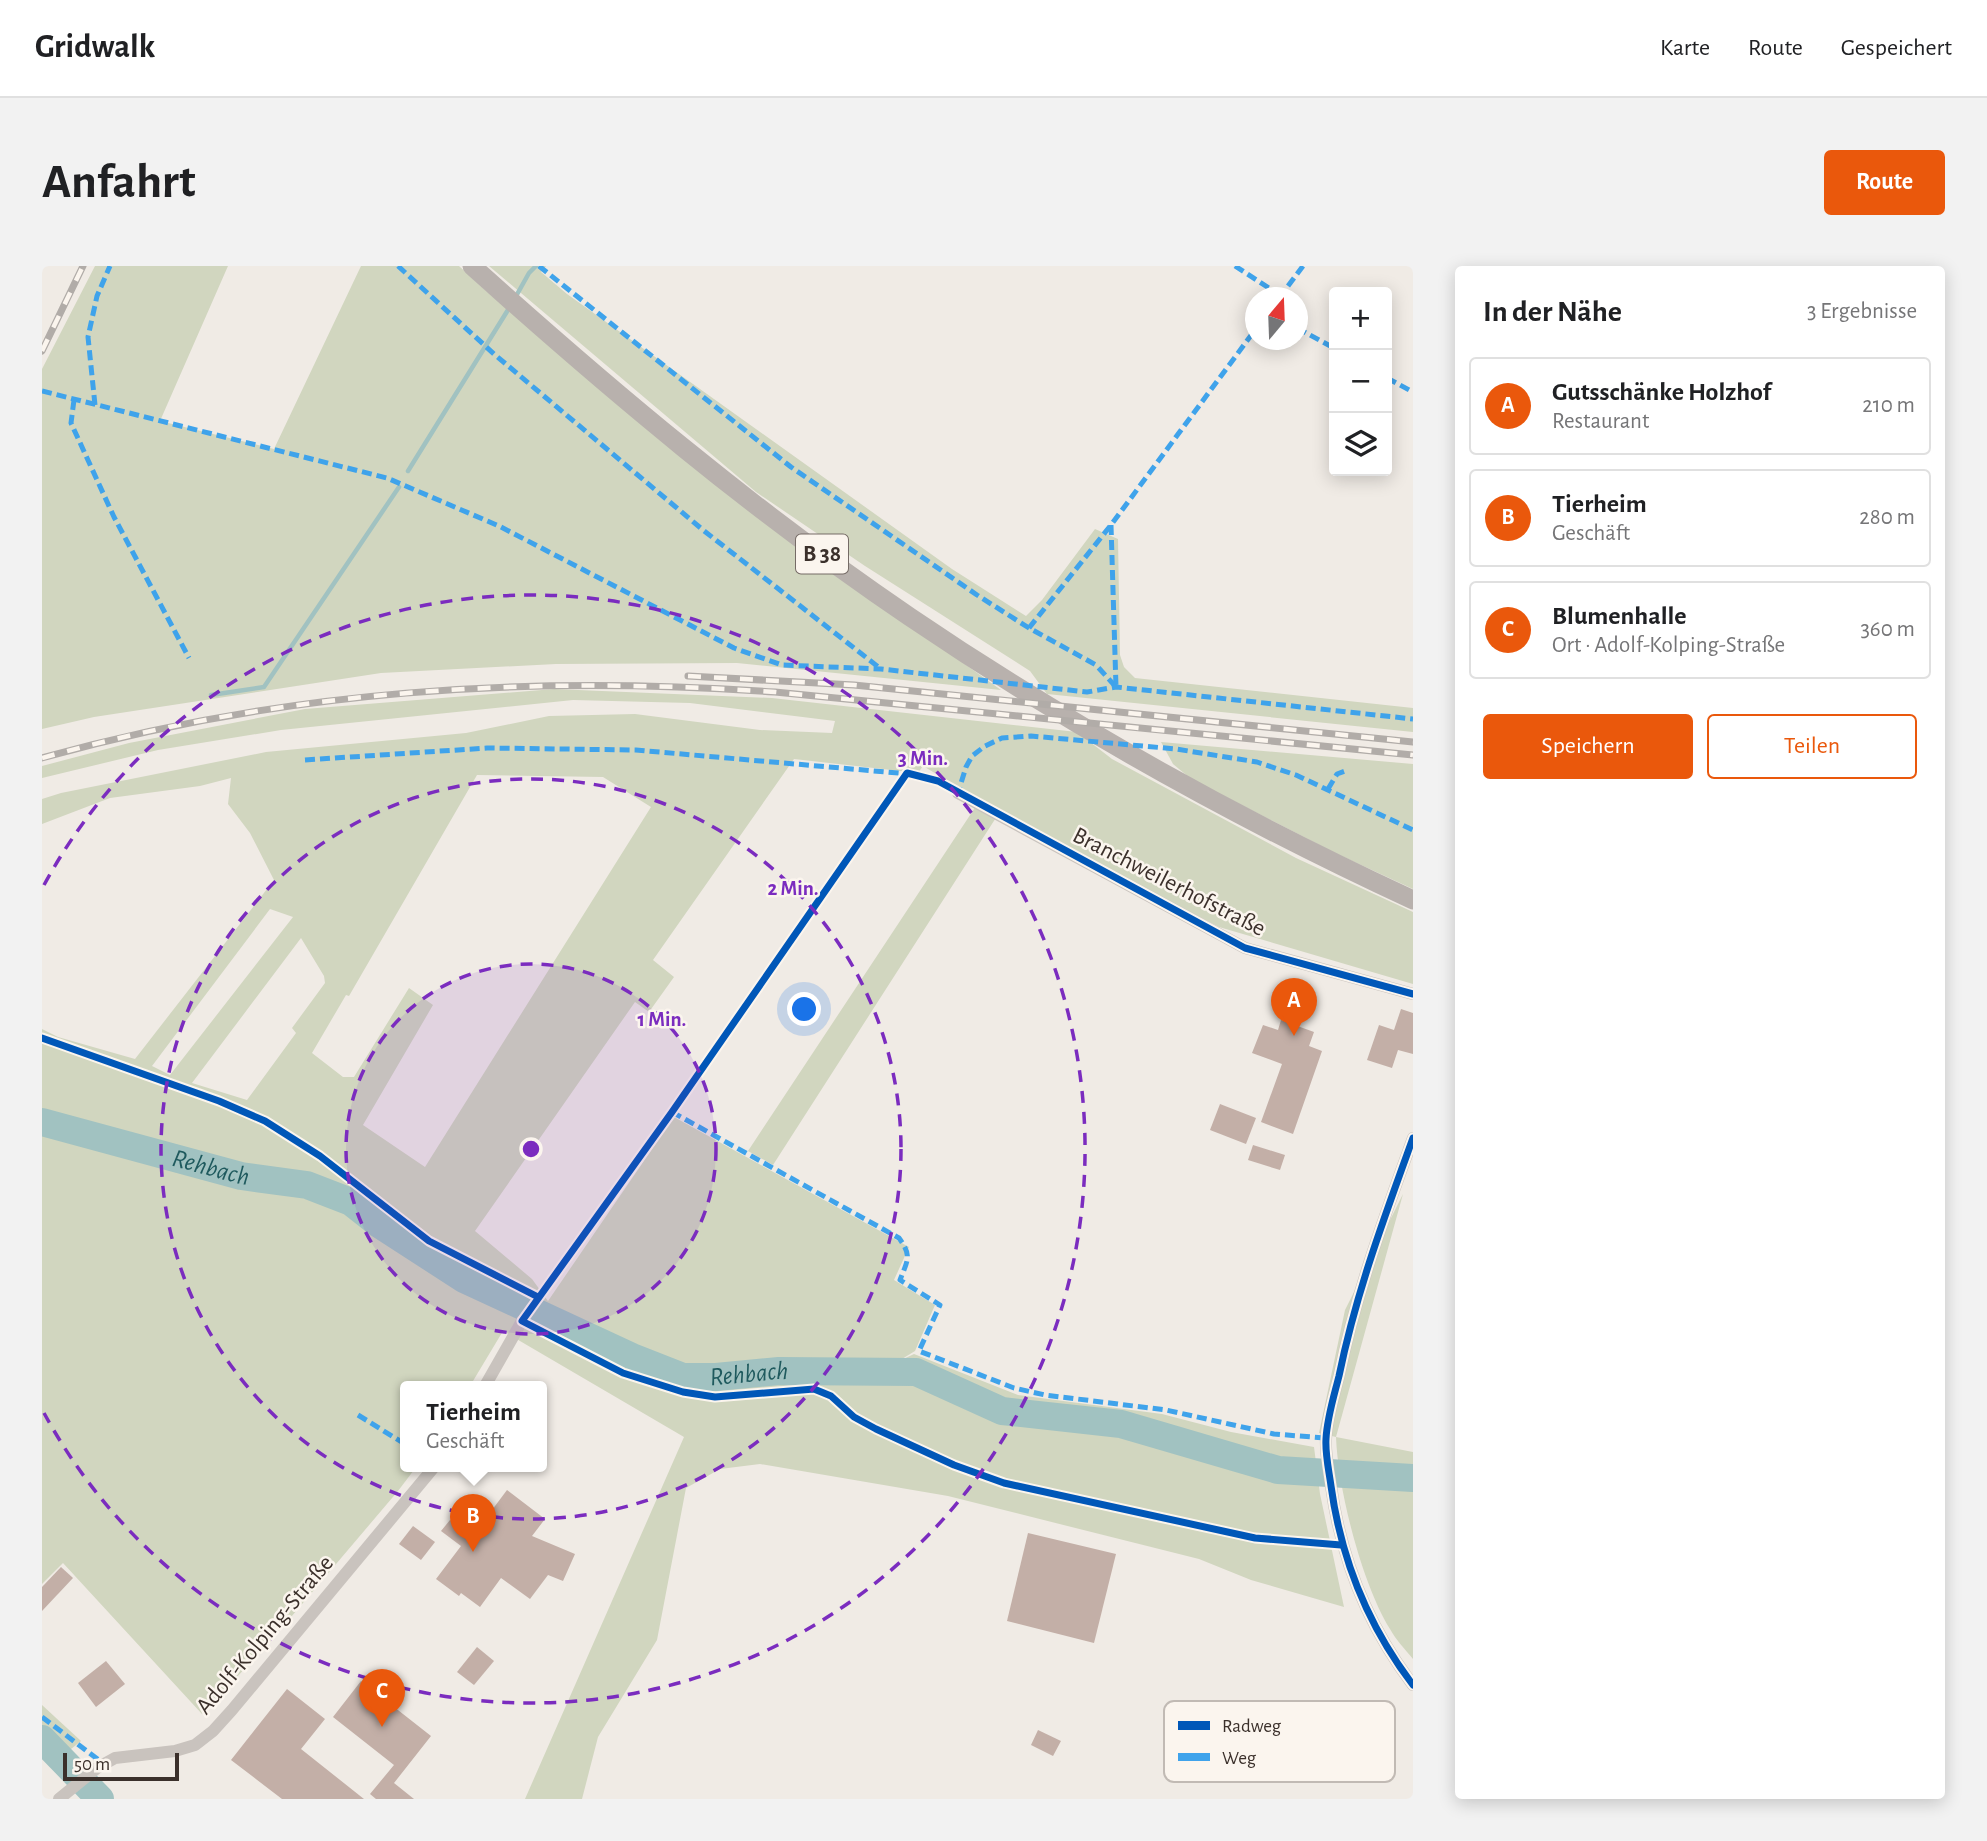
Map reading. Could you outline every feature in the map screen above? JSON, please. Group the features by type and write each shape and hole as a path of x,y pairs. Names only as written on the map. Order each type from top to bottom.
{"main road":[{"name":"B 38","path":"472,266 649,421 743,495 907,615 1000,677 1150,766 1279,835 1413,901"}],"street":[{"name":"Branchweilerhofstraße","path":"958,793 1245,948 1413,994"},
{"path":"1413,1138 1370,1256 1350,1322 1325,1438 1341,1545 1364,1605 1413,1685"},
{"path":"488,1381 522,1321"},
{"name":"Adolf-Kolping-Straße","path":"59,1799 97,1768 116,1758 187,1748 203,1740 232,1710 430,1472"}],"green space":[{"path":"95,266 228,266 160,421 274,449 361,266 459,266 485,290 856,586 1001,690 737,663 556,664 381,673 94,717 42,729 42,369"},
{"path":"489,266 546,266 541,272 567,294 952,569 1026,616 1042,600 1095,529 1118,539 1120,655 1124,667 1135,678 1413,708 1413,732 1047,694 1030,671 865,566 756,492"},
{"path":"554,689 772,698 1077,732 1112,759 1296,858 1413,912 1413,984 1219,927 999,813 773,1165 748,1151 980,800 923,766 918,773 794,759 653,960 674,977 649,1012 635,1002 475,1231 532,1279 548,1301 674,1117 909,1247 894,1280 935,1305 915,1351 897,1362 914,1354 1018,1395 1162,1414 1231,1432 1314,1447 1320,1494 1344,1607 1251,1580 1199,1559 948,1496 760,1464 720,1469 686,1488 657,1640 598,1737 582,1799 525,1799 684,1437 503,1331 473,1381 400,1381 400,1472 412,1472 269,1643 202,1714 63,1563 42,1584 42,1029 58,1037 135,1059 274,880 250,833 228,804 231,778 200,786 110,798 42,824 42,799 266,752 466,733 549,716 635,714 760,730 832,733 835,721 690,703 573,700 281,730 158,750 42,778 42,766 129,743 305,709","holes":["477,775 603,777 651,807 425,1167 363,1125 433,1005 409,988 354,1077 343,1077 312,1053 346,995 349,996","270,909 293,917 170,1075 152,1066","301,938 324,976 325,983 292,1028 296,1033 247,1100 192,1083"]},
{"path":"1161,742 1413,764 1413,889 1333,852 1191,779 1173,764"},
{"path":"1403,1194 1336,1437 1319,1433 1345,1310"},
{"path":"1336,1437 1413,1452 1413,1659 1395,1637 1380,1610 1361,1562 1341,1483"},
{"path":"42,1705 81,1741 51,1765 42,1757"}],"building":[{"path":"1401,1009 1413,1013 1413,1054 1398,1050 1392,1068 1367,1060 1379,1025 1394,1030"},
{"path":"1281,1020 1314,1032 1309,1046 1322,1051 1293,1134 1261,1122 1282,1064 1252,1053 1263,1025 1278,1030"},
{"path":"1220,1104 1256,1118 1246,1144 1210,1130"},
{"path":"1253,1145 1285,1155 1280,1170 1248,1160"},
{"path":"507,1490 545,1519 532,1536 575,1554 563,1581 548,1575 530,1599 501,1578 480,1607 436,1579 461,1546 441,1531 450,1520 471,1535 474,1534"},
{"path":"413,1526 435,1542 421,1560 399,1544"},
{"path":"1028,1533 1116,1554 1094,1643 1007,1621"},
{"path":"61,1567 73,1578 42,1611 42,1587"},
{"path":"477,1647 494,1661 474,1685 457,1672"},
{"path":"106,1661 125,1684 96,1707 78,1683"},
{"path":"361,1681 431,1736 394,1783 414,1799 376,1799 370,1794 394,1765 333,1717"},
{"path":"287,1689 325,1719 301,1749 364,1799 282,1799 231,1760"},
{"path":"1038,1730 1061,1741 1053,1756 1031,1745"}],"waterway":[{"path":"515,298 536,266"},
{"path":"408,471 511,305"},
{"path":"211,695 264,687 399,487"},
{"name":"Rehbach","path":"42,1122 241,1176 307,1185 351,1202 379,1224 464,1279 632,1357 683,1377 779,1371 916,1372 1002,1411 1121,1424 1278,1470 1413,1478"},
{"path":"42,1739 100,1799"}],"railway":[{"path":"42,351 83,266"},
{"path":"688,676 854,685 1413,742"},
{"path":"42,758 133,735 315,703 497,687 589,686 775,692 1413,755"}],"marked path":[{"path":"95,405 88,337 97,296 110,266"},
{"path":"398,266 494,354 703,530 881,669"},
{"path":"539,266 791,467 977,595 1096,665 1116,687"},
{"path":"1235,266 1267,287"},
{"path":"1287,287 1303,266"},
{"path":"1308,334 1329,345"},
{"path":"1029,628 1111,525 1245,344"},
{"path":"1392,381 1413,392"},
{"path":"42,391 387,478 499,526 734,648 782,665 881,669 1087,692 1116,687 1413,719"},
{"path":"74,400 71,423 114,517 189,658"},
{"path":"1111,525 1116,687"},
{"path":"955,791 958,793 972,756 985,746 1002,738 1031,736 1176,749 1257,762 1296,775 1413,830"},
{"path":"305,760 487,748 636,750 909,774"},
{"path":"1328,789 1337,774 1348,770"},
{"path":"672,1112 899,1238 907,1254 900,1280 940,1305 919,1351 1014,1388 1045,1395 1166,1410 1274,1434 1325,1438"},
{"path":"358,1415 400,1441"},
{"path":"42,1717 104,1764"}],"cycle path":[{"path":"1341,1545 1255,1538 1004,1483 954,1465 876,1429 854,1417 831,1396 814,1389 715,1397 683,1392 623,1373 522,1321 672,1112 907,773 938,781 1245,948 1413,994"},
{"path":"42,1038 219,1101 265,1121 320,1156 429,1241 538,1297"},
{"path":"1413,1138 1354,1315 1329,1415 1326,1445 1336,1513 1349,1565 1370,1615 1397,1663 1413,1685"}],"place":[{"name":"Gutsschänke Holzhof","path":"1294,1036"},
{"name":"Tierheim","path":"473,1552"},
{"name":"Blumenhalle","path":"382,1727"}]}
